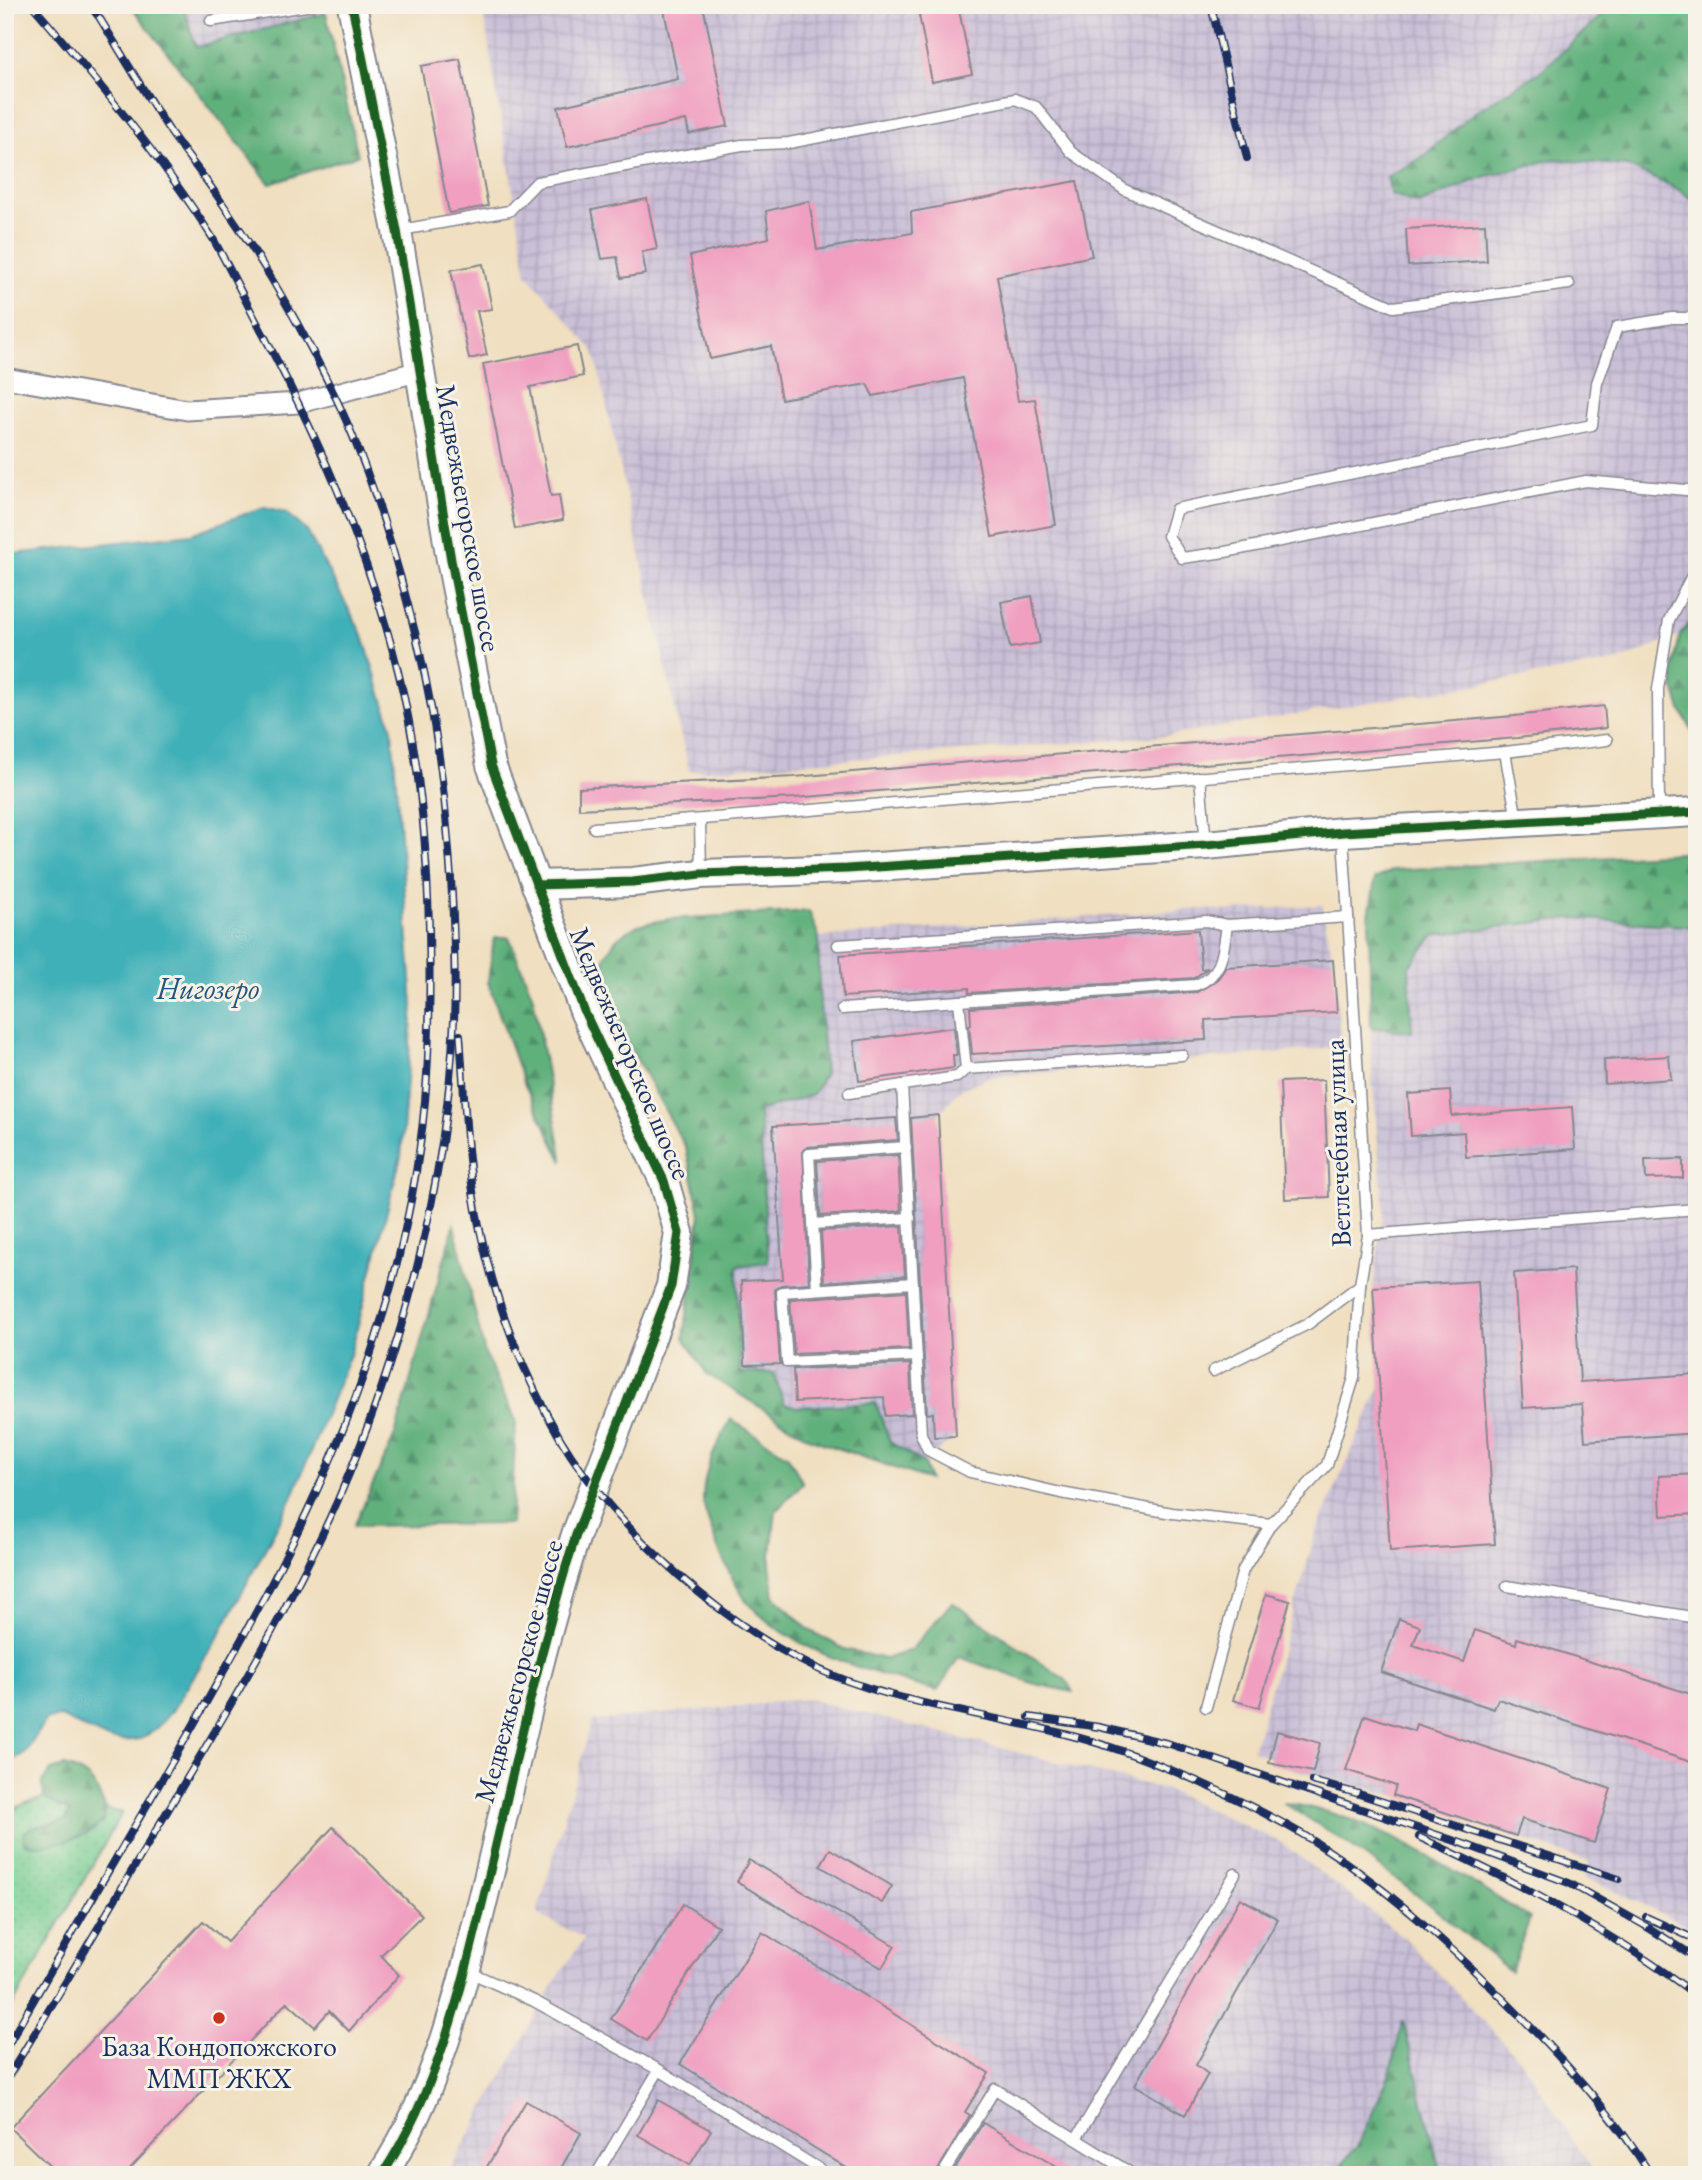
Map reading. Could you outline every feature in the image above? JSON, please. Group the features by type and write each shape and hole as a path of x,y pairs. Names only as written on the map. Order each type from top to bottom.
{"street":[{"name":"Медвежьегорское шоссе","path":"352,5 397,231 452,560 491,765 585,1013 664,1181 679,1233 671,1286 563,1575 466,1970 430,2080 404,2141 382,2175"},
{"path":"5,378 187,410 299,403 421,371"},
{"path":"536,885 633,882 701,874 847,869 1206,845 1343,832 1697,812"}],"lane":[{"path":"211,21 312,5"},
{"path":"397,231 509,211 537,182 742,145 789,143 1015,100 1037,107 1070,152 1125,190 1393,307 1569,284"},
{"path":"1697,318 1672,318 1618,327 1597,383 1592,425 1176,509 1168,536 1182,558 1586,481 1697,491"},
{"path":"1659,816 1658,689 1670,620 1697,566"},
{"path":"594,828 1505,752 1607,740"},
{"path":"1505,752 1518,824"},
{"path":"1200,777 1206,845"},
{"path":"700,820 701,874"},
{"name":"Ветлечебная улица","path":"1206,1707 1243,1570 1271,1524 1327,1465 1354,1378 1360,1284 1368,1235 1343,832"},
{"path":"838,945 1206,921 1227,925 1348,917"},
{"path":"842,1009 1196,985 1208,981 1221,964 1227,925"},
{"path":"959,1001 966,1069"},
{"path":"849,1093 957,1077 966,1069 1182,1055"},
{"path":"902,1085 921,1434 928,1450 970,1472 1061,1493 1160,1511 1271,1524"},
{"path":"817,1289 809,1154 906,1147"},
{"path":"1368,1235 1697,1209"},
{"path":"813,1224 909,1219"},
{"path":"913,1283 782,1292 786,1362 917,1356"},
{"path":"1213,1371 1308,1324 1360,1284"},
{"path":"1507,1586 1697,1618"},
{"path":"1076,2139 1235,1874"},
{"path":"466,1970 534,2000 659,2070 829,2175"},
{"path":"596,2175 659,2070"},
{"path":"942,2175 995,2089 1134,2175"}],"shaded area":[{"path":"183,5 324,5 326,13 196,47"},
{"path":"482,5 1613,5 1541,71 1475,112 1422,157 1387,177 1418,204 1483,177 1554,159 1627,166 1677,189 1697,202 1697,614 1680,635 1619,661 1166,736 689,771 594,351 527,274"},
{"path":"1322,905 1333,960 1341,1047 989,1077 959,1090 938,1115 956,1436 924,1463 890,1442 876,1403 798,1407 784,1404 740,1372 737,1265 768,1262 759,1111 813,1095 819,937 1199,909 1230,911"},
{"path":"1572,918 1697,927 1697,1930 1584,1877 1589,1862 1393,1795 1269,1763 1270,1758 1253,1750 1316,1532 1380,1386 1373,1287 1384,1209 1372,1078 1371,1027 1412,1032 1409,967 1434,935"},
{"path":"807,1699 1167,1790 1282,1843 1405,1938 1522,2062 1596,2175 447,2175 556,1980 584,1938 537,1914 592,1721"}],"green space":[{"path":"130,5 183,5 196,47 326,13 358,155 270,184"},
{"path":"1613,5 1697,5 1697,202 1677,189 1627,166 1554,159 1483,177 1418,204 1391,194 1387,177 1422,157 1475,112 1541,71"},
{"path":"1697,614 1697,740 1681,710 1671,678 1680,635"},
{"path":"1697,852 1697,927 1572,918 1434,935 1409,967 1412,1032 1371,1027 1369,916 1375,879 1393,870"},
{"path":"809,911 819,937 819,990 825,1073 813,1095 759,1111 768,1262 737,1266 740,1372 774,1373 784,1404 798,1407 876,1403 890,1442 924,1463 929,1480 811,1439 707,1374 684,1338 700,1214 686,1148 619,1027 605,980 604,958 617,938 638,925 669,919"},
{"path":"509,937 533,997 563,1162 523,1081 488,982 494,938"},
{"path":"454,1225 485,1354 516,1421 511,1524 354,1526 395,1435"},
{"path":"731,1419 788,1456 803,1483 776,1511 770,1564 774,1596 809,1630 844,1649 885,1659 911,1650 952,1602 1066,1680 1073,1692 1035,1684 959,1657 937,1691 838,1660 791,1637 769,1622 750,1605 735,1583 718,1547 703,1504 708,1468"},
{"path":"64,1766 81,1772 91,1781 106,1809 103,1820 89,1832 67,1841 43,1845 24,1843 23,1835 30,1828 67,1820 69,1811 44,1798 42,1783 51,1770"},
{"path":"44,1798 69,1811 67,1820 30,1828 102,1822 106,1809 122,1813 5,2019 5,1813"},
{"path":"1283,1803 1315,1809 1380,1832 1412,1847 1530,1918 1511,1972 1401,1883 1343,1841"},
{"path":"1403,2021 1441,2175 1334,2175 1358,2145 1389,2076"}],"water":[{"name":"Нигозеро","path":"264,507 286,512 307,531 363,636 392,729 413,1005 401,1156 351,1352 292,1498 219,1636 172,1711 154,1731 140,1739 125,1741 108,1739 61,1717 48,1719 26,1752 5,1765 5,555 191,534"}],"building":[{"path":"663,5 703,5 728,126 689,134 686,120 567,147 558,107 678,79"},
{"path":"917,5 958,5 972,74 932,82"},
{"path":"460,59 488,206 449,213 421,66"},
{"path":"1077,181 1092,256 997,276 1018,401 1035,399 1056,525 992,537 963,378 873,396 867,384 781,399 771,346 710,359 690,256 769,238 766,211 809,201 817,250 912,233 911,212"},
{"path":"647,199 657,249 642,252 646,274 621,278 617,257 602,259 592,210"},
{"path":"1485,224 1487,261 1408,266 1406,229"},
{"path":"483,264 492,309 477,311 487,355 469,359 451,270"},
{"path":"577,346 583,376 530,387 551,496 559,495 563,520 515,529 483,364"},
{"path":"1032,596 1040,643 1010,648 1001,602"},
{"path":"1604,706 1606,728 1517,738 794,798 579,809 579,788 794,777 1514,716"},
{"path":"1198,930 1201,969 1208,968 1194,978 969,993 969,988 843,997 840,955"},
{"path":"1333,960 1337,1012 1205,1020 1206,1040 972,1054 970,1008 1197,992 1217,980 1226,967"},
{"path":"954,1027 957,1055 953,1055 954,1068 859,1081 854,1041"},
{"path":"1669,1056 1671,1079 1605,1084 1604,1060"},
{"path":"1324,1080 1329,1197 1285,1199 1280,1082"},
{"path":"1450,1091 1452,1116 1572,1107 1575,1149 1466,1157 1464,1132 1411,1136 1408,1094"},
{"path":"938,1115 956,1436 934,1437 933,1413 927,1414 911,1118"},
{"path":"896,1118 898,1140 808,1147 803,1150 809,1283 781,1285 775,1289 780,1364 745,1365 741,1281 783,1279 773,1126"},
{"path":"898,1155 901,1211 820,1216 817,1161"},
{"path":"1683,1159 1683,1178 1646,1179 1645,1160"},
{"path":"902,1226 905,1276 824,1282 821,1231"},
{"path":"1573,1269 1580,1382 1697,1374 1697,1433 1585,1441 1582,1404 1523,1408 1514,1273"},
{"path":"1478,1281 1495,1544 1390,1551 1373,1287"},
{"path":"906,1291 909,1349 794,1354 790,1299"},
{"path":"910,1364 912,1414 885,1416 884,1397 795,1402 793,1369"},
{"path":"1697,1474 1697,1514 1661,1516 1659,1476"},
{"path":"1266,1594 1290,1601 1259,1708 1233,1700"},
{"path":"1399,1619 1420,1626 1413,1645 1464,1662 1475,1630 1516,1644 1517,1638 1697,1696 1697,1764 1498,1699 1494,1709 1381,1672"},
{"path":"1365,1715 1414,1731 1416,1724 1611,1789 1594,1843 1522,1819 1516,1836 1393,1795 1396,1786 1346,1770"},
{"path":"1277,1731 1320,1743 1313,1772 1269,1763"},
{"path":"333,1827 422,1915 381,1955 399,1975 349,2031 329,2011 315,2027 287,2002 124,2175 59,2175 10,2128 203,1921 227,1942"},
{"path":"830,1849 892,1886 882,1903 820,1866"},
{"path":"749,1860 895,1946 882,1968 737,1882"},
{"path":"1240,1898 1278,1919 1196,2065 1208,2074 1185,2115 1135,2085"},
{"path":"683,1904 718,1926 647,2041 611,2019"},
{"path":"762,1932 989,2073 965,2112 970,2115 935,2175 858,2175 680,2064"},
{"path":"658,2100 711,2130 690,2165 638,2135"},
{"path":"526,2101 581,2133 557,2175 482,2175"},
{"path":"983,2123 1070,2175 951,2175"}],"railway":[{"path":"5,2050 256,1613 306,1515 349,1414 379,1327 407,1220 424,1111 430,1002 426,863 421,799 411,735 398,671 355,534 298,402 212,237 149,147 32,5"},
{"path":"5,2082 239,1690 281,1616 337,1502 382,1387 417,1266 442,1143 454,1020 452,895 438,749 408,605 385,523 366,470 333,392 265,268 171,133 89,5"},
{"path":"1211,5 1247,158"},
{"path":"460,1035 475,1206 494,1284 522,1363 560,1438 583,1472 611,1508 679,1576 756,1634 794,1657 832,1675 906,1699 1058,1732 1133,1755 1219,1791 1302,1834 1390,1896 1496,1992 1590,2093 1651,2175"},
{"path":"1029,1717 1099,1727 1170,1744 1467,1845 1569,1883 1697,1958"},
{"path":"1312,1781 1619,1879"},
{"path":"1419,1837 1597,1929 1665,1972 1697,1996"},
{"path":"1646,1917 1697,1940"}],"cycle path":[{"path":"352,5 397,231 451,560 491,765 585,1013 664,1181 679,1233 671,1286 576,1535 563,1577 529,1704 470,1953 448,2030 420,2105 382,2175"},
{"path":"536,885 633,882 701,874 847,869 1206,845 1343,832 1697,812"}],"place":[{"name":"База Кондопожского ММП ЖКХ","path":"219,2018"}]}
